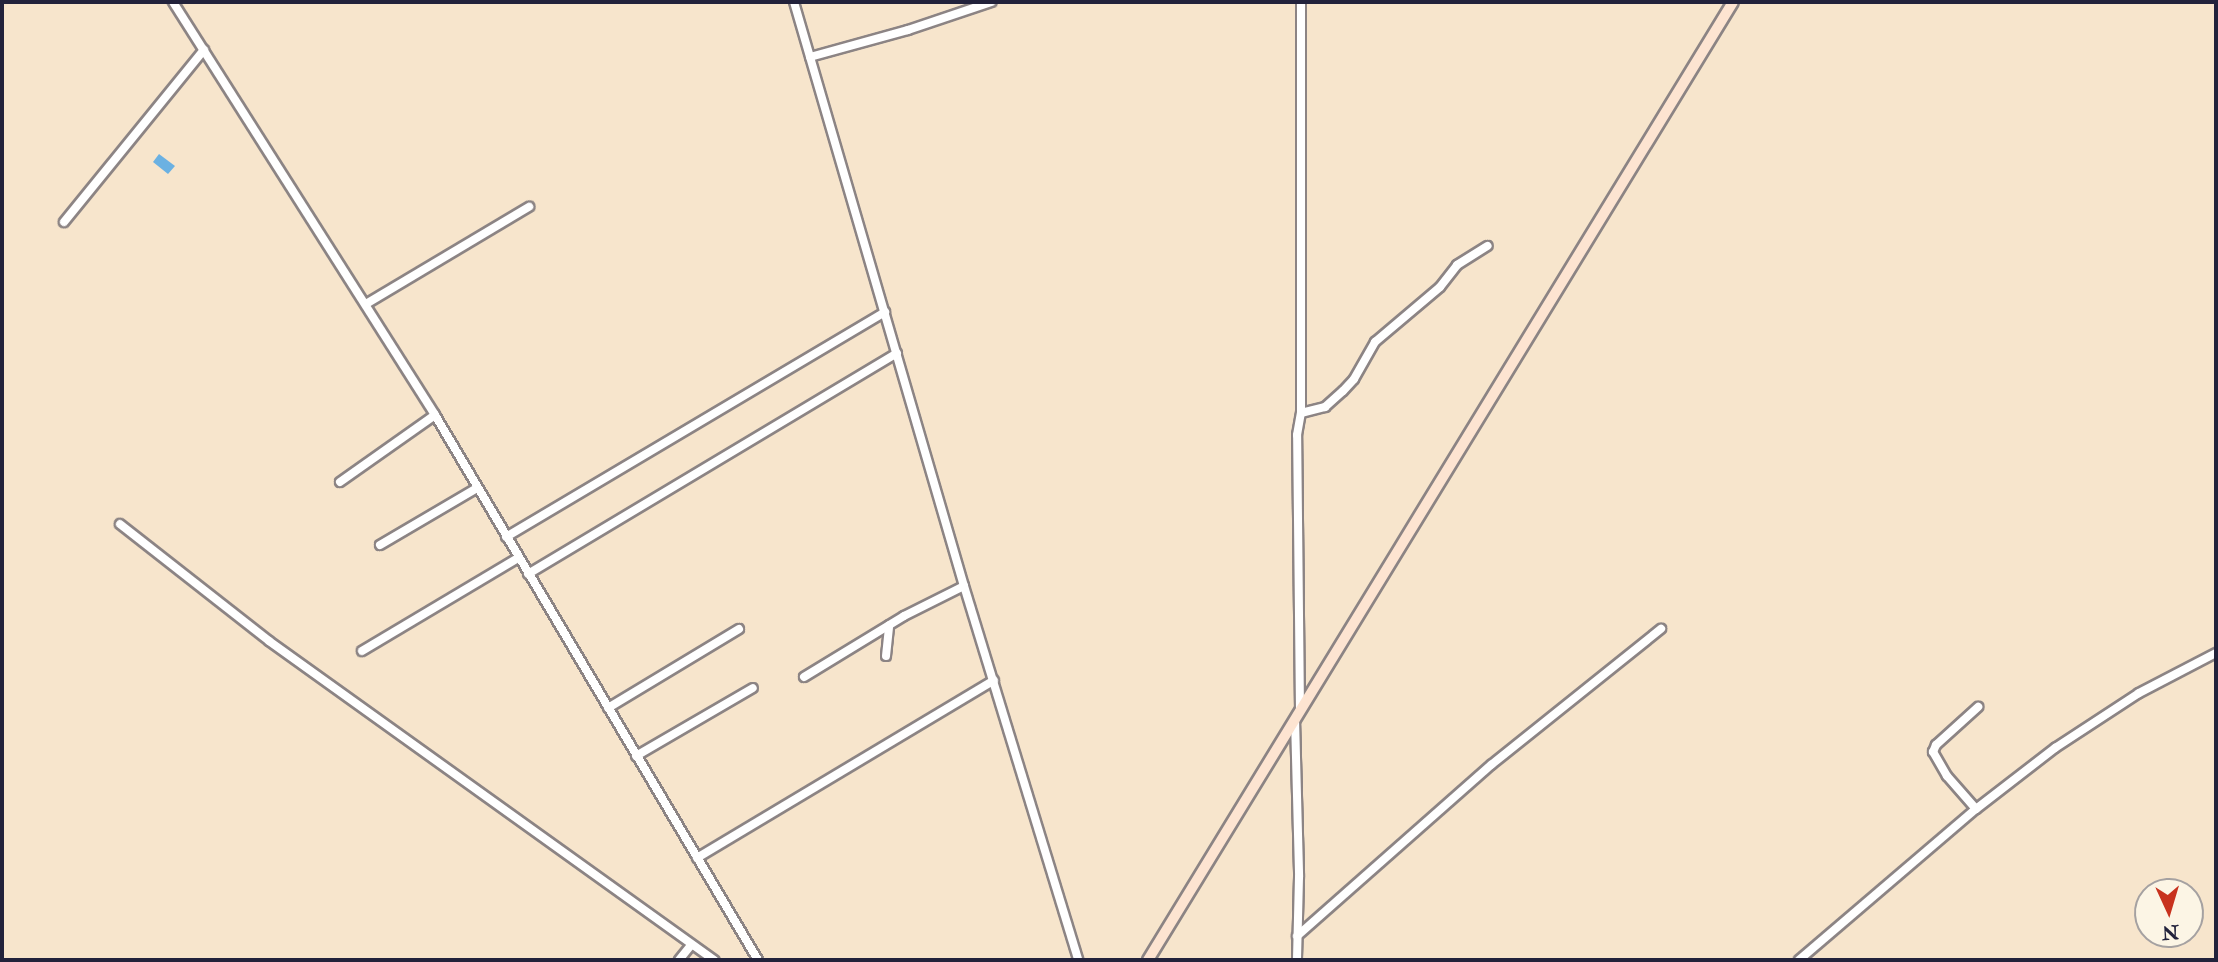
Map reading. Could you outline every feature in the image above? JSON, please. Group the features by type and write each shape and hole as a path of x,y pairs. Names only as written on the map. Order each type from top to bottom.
{"main road":[{"path":"1148,960 1298,715 1381,573 1733,2"}],"street":[{"path":"173,2 435,415 758,960"},
{"path":"794,2 964,586 995,680 1078,960"},
{"path":"810,57 908,30 990,2"},
{"path":"1297,960 1297,435 1301,413 1301,2"},
{"path":"64,222 204,50"},
{"path":"366,304 528,207"},
{"path":"1301,413 1325,407 1343,391 1354,379 1375,342 1440,287 1457,265 1488,246"},
{"path":"506,537 886,312"},
{"path":"528,573 897,353"},
{"path":"340,482 435,415"},
{"path":"380,545 477,488"},
{"path":"120,524 269,641 714,960"},
{"path":"362,651 518,558"},
{"path":"804,677 889,625 964,586"},
{"path":"886,656 889,625"},
{"path":"608,708 739,629"},
{"path":"1297,936 1491,765 1661,629"},
{"path":"1799,960 1976,808 2055,748 2124,702 2216,653"},
{"path":"697,859 995,680"},
{"path":"636,756 753,688"},
{"path":"1976,808 1942,769 1933,752 1936,745 1978,707"},
{"path":"679,960 691,944"}],"water":[{"path":"159,154 175,166 168,174 153,162"}]}
